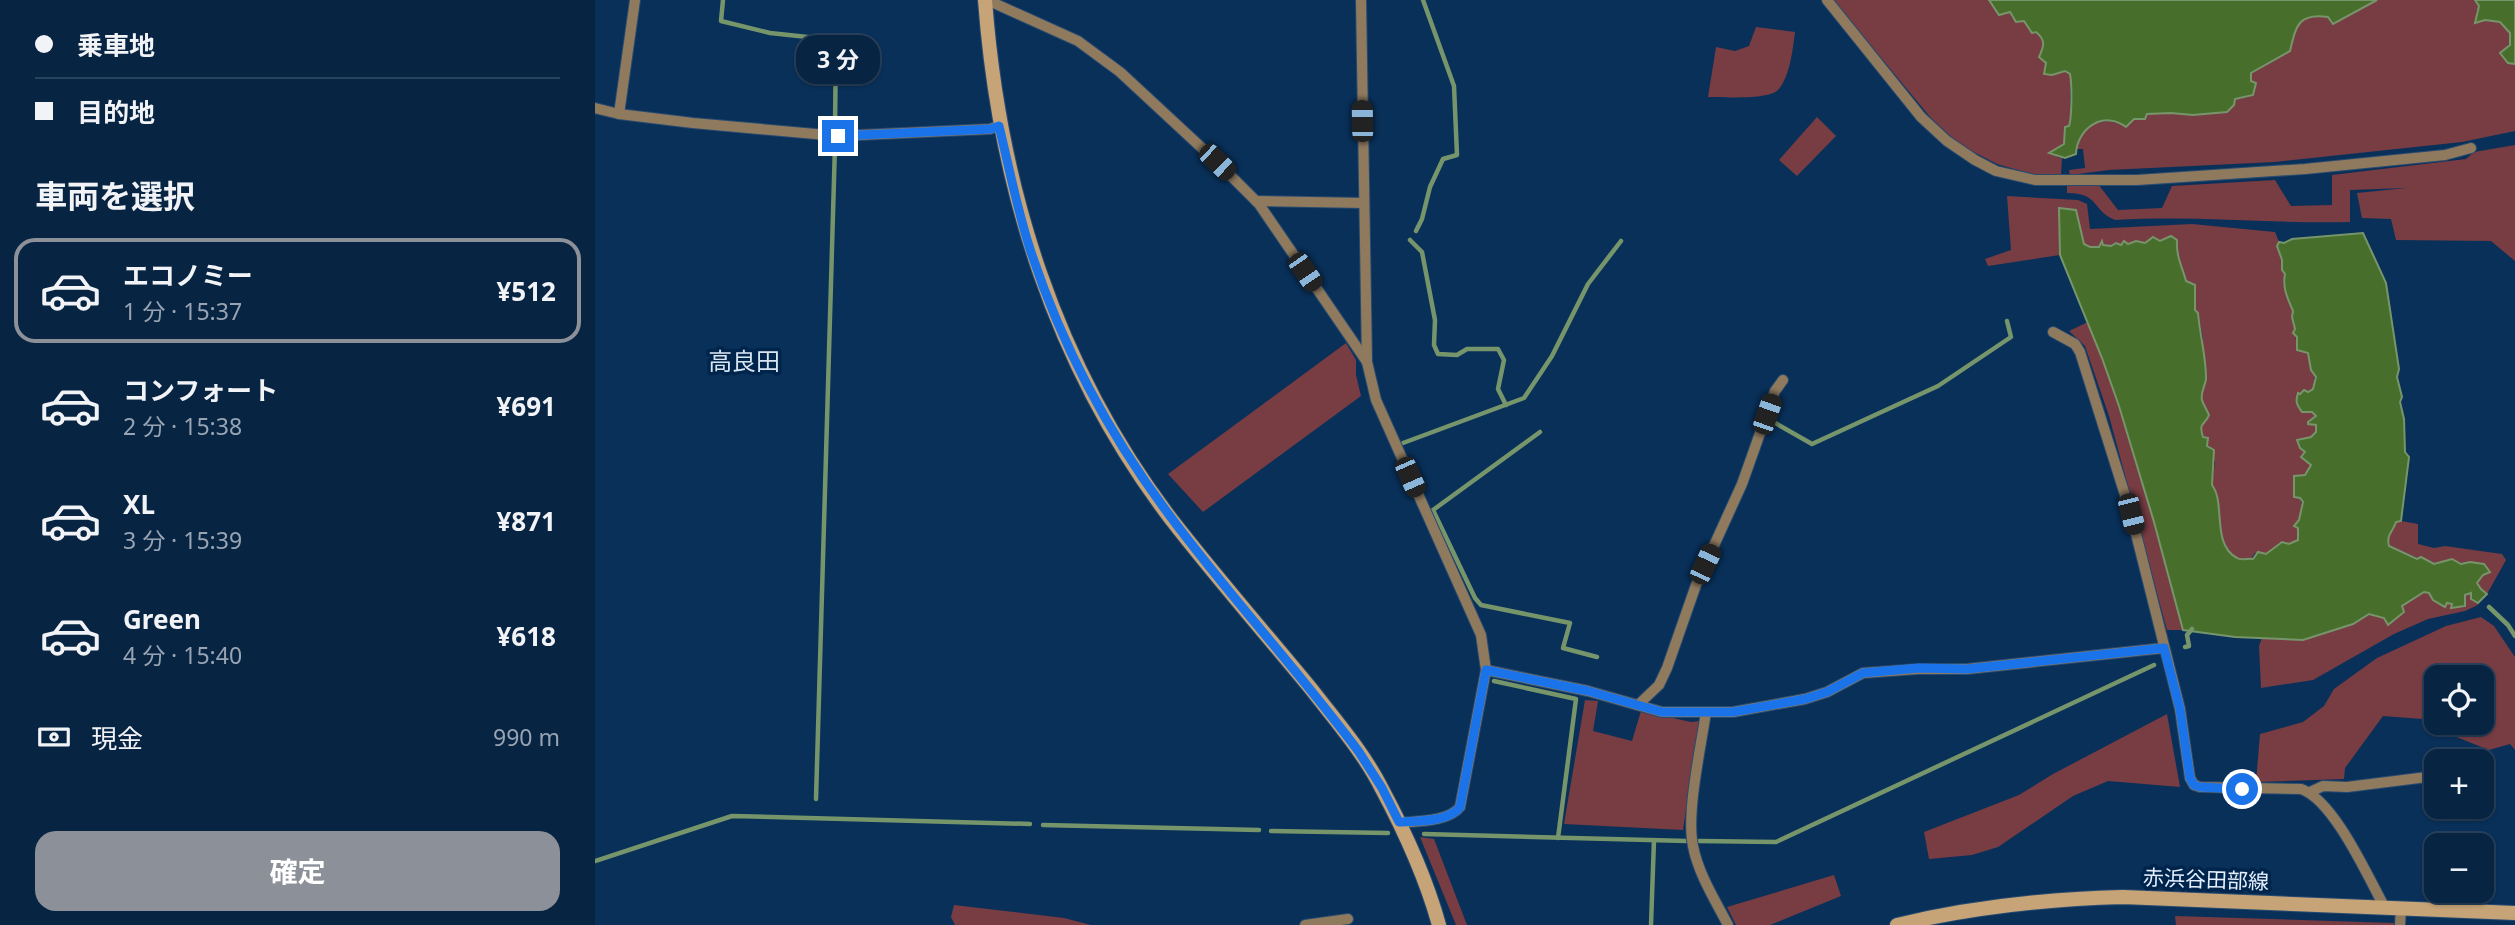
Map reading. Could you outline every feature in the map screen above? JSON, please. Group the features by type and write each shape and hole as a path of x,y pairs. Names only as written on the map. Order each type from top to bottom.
{"street":[{"path":"619,114 635,0"},
{"path":"1367,362 1256,201 1120,72 1078,41 986,0 988,46 999,126 1030,249 1072,353 1122,445 1170,517 1359,752 1382,788 1399,822 1426,885 1439,925"},
{"path":"1361,0 1367,362 1376,400 1481,635 1486,670 1460,807 1455,813 1446,816 1399,822"},
{"path":"1827,0 1921,117 1947,141 1996,171 2035,180 2137,180 2317,168 2445,155 2471,148"},
{"path":"595,108 619,114 714,126 838,136 991,129 999,126"},
{"path":"1256,201 1364,203"},
{"path":"2053,332 2075,344 2086,370 2131,514 2180,709 2190,778 2194,785 2301,789 2310,792 2332,815 2385,908"},
{"path":"1639,705 1659,685 1667,668 1696,585 1742,484 1775,391 1783,380"},
{"path":"1486,670 1588,691 1662,712 1733,712 1805,699 1827,692 1863,673 1919,668 1967,669 2164,648"},
{"path":"1706,712 1691,821 1693,846 1702,872 1728,925"},
{"path":"2310,792 2323,786 2347,787 2424,778"},
{"name":"赤浜谷田部線","path":"1897,925 2004,904 2066,898 2123,897 2515,913"},
{"path":"2400,925 2401,908"},
{"path":"1305,925 1348,919"}],"shaded area":[{"path":"1833,0 1989,0 1999,15 2010,12 2012,18 2024,21 2044,42 2039,57 2046,63 2046,70 2052,75 2065,71 2070,74 2070,109 2073,117 2057,157 2062,158 2061,175 2031,174 1997,164 1960,145 1931,118"},
{"path":"1989,0 2377,0 2333,24 2328,17 2304,19 2297,28 2290,51 2251,73 2251,81 2256,83 2253,95 2235,99 2234,105 2227,112 2193,115 2147,114 2145,119 2134,119 2126,127 2118,122 2101,121 2093,124 2081,136 2076,154 2065,158 2049,153 2064,144 2065,127 2069,126 2070,74 2065,71 2052,75 2044,74 2046,63 2039,57 2043,46 2041,38 2036,32 2032,33 2024,21 2016,22 2010,12 1999,15"},
{"path":"2377,0 2475,0 2479,6 2476,13 2485,20 2500,22 2510,33 2508,63 2515,64 2515,131 2462,142 2275,162 2109,170 2070,175 2069,170 2085,168 2083,149 2076,149 2078,138 2083,131 2096,123 2107,121 2122,124 2147,114 2193,115 2235,99 2249,97 2256,83 2251,81 2251,73 2290,51 2297,28 2305,19 2328,17 2334,24"},
{"path":"2475,0 2515,0 2515,64 2508,63 2500,53 2510,45 2510,33 2500,22 2485,20 2475,23 2479,6"},
{"path":"1756,27 1795,32 1790,62 1778,90 1765,95 1745,97 1708,97 1716,47 1735,51 1749,46"},
{"path":"1817,117 1836,136 1797,176 1779,160"},
{"path":"2515,145 2515,261 2491,241 2396,240 2391,219 2362,218 2357,193 2406,188 2350,190 2350,222 2174,218 2115,220 2085,196 2067,193 2067,185 2098,184 2118,210 2162,208 2172,186 2275,180 2291,206 2332,205 2332,175 2466,159 2474,152"},
{"path":"2007,196 2078,200 2087,204 2090,229 2192,224 2275,232 2285,273 2283,283 2293,311 2297,350 2308,353 2315,374 2313,389 2300,394 2302,412 2312,412 2316,417 2316,432 2311,437 2301,439 2311,465 2300,498 2303,508 2298,540 2289,544 2282,542 2266,554 2255,553 2250,560 2237,559 2224,541 2218,501 2212,485 2215,462 2201,429 2209,415 2202,400 2206,367 2202,356 2203,339 2198,313 2195,310 2194,288 2185,281 2176,254 2166,240 2160,241 2153,237 2145,243 2090,247 2084,244 2076,211 2059,209 2060,255 1988,266 1985,259 2011,250"},
{"path":"2059,208 2076,210 2084,244 2090,247 2099,247 2102,241 2103,245 2111,246 2116,243 2121,245 2124,241 2128,244 2136,241 2145,243 2153,237 2160,241 2171,236 2177,240 2178,256 2186,281 2195,285 2195,310 2198,313 2206,370 2202,397 2209,415 2201,428 2203,437 2208,438 2207,446 2214,450 2212,485 2218,502 2221,533 2229,552 2240,559 2253,559 2258,552 2266,554 2282,542 2289,544 2298,540 2298,528 2294,526 2299,520 2303,502 2294,497 2294,476 2305,475 2311,465 2301,457 2305,452 2297,440 2311,437 2316,432 2316,425 2308,422 2316,416 2312,412 2302,412 2297,403 2298,393 2313,389 2316,377 2311,370 2308,353 2297,350 2297,337 2293,333 2293,311 2286,293 2285,274 2277,246 2279,242 2292,239 2363,233 2386,283 2399,369 2397,377 2402,397 2400,402 2404,419 2405,452 2409,457 2401,521 2396,522 2390,533 2389,546 2434,564 2452,559 2461,564 2484,564 2490,572 2483,575 2477,583 2487,594 2478,603 2471,599 2471,593 2465,595 2465,606 2451,608 2452,604 2447,603 2445,607 2424,592 2402,606 2404,612 2388,625 2384,618 2369,614 2353,624 2303,640 2235,637 2183,630 2119,406 2060,255"},
{"path":"2088,322 2128,436 2183,630 2167,630 2109,416 2085,346 2069,331"},
{"path":"1346,343 1356,360 1361,396 1203,512 1168,474"},
{"path":"2395,522 2418,524 2418,544 2502,554 2506,560 2487,594 2477,583 2483,575 2484,564 2448,562 2434,565 2390,546 2390,531"},
{"path":"2424,592 2452,604 2471,593 2478,605 2465,611 2428,619 2394,634 2313,680 2261,688 2259,646 2262,638 2303,640 2353,624 2369,614 2385,618 2387,625 2404,613 2402,606"},
{"path":"2481,617 2494,626 2515,657 2515,750 2510,744 2486,749 2452,735 2494,735 2494,665 2424,665 2424,719 2383,716 2345,768 2344,779 2256,782 2260,734 2303,722 2324,706 2334,689 2377,658 2446,626"},
{"path":"1585,700 1598,701 1593,731 1632,741 1641,711 1691,722 1699,721 1683,830 1564,824"},
{"path":"2167,714 2180,787 2108,781 2073,796 1998,847 1972,855 1929,859 1924,832 2019,795"},
{"path":"1420,837 1434,839 1467,925 1456,925"},
{"path":"1834,875 1841,896 1770,925 1736,925 1727,907"},
{"path":"954,905 1064,918 1091,925 955,925 951,917"},
{"path":"2175,916 2394,923 2394,925 2176,925"}],"waterway":[{"path":"723,0 721,21 770,33 836,40 835,127"},
{"path":"1416,231 1430,187 1443,159 1457,155 1454,86 1423,0"},
{"path":"816,799 835,145"},
{"path":"1410,240 1422,252 1435,320 1434,345 1438,354 1457,355 1467,349 1498,349 1504,360 1498,389 1506,405"},
{"path":"1403,443 1524,398 1552,356 1588,284 1621,241"},
{"path":"1770,420 1812,444 1938,386 2011,337 2007,321"},
{"path":"1540,432 1433,510 1475,598 1481,605 1570,623 1563,648 1597,657"},
{"path":"2489,607 2508,625 2515,636"},
{"path":"2185,647 2189,646 2187,635 2192,629"},
{"path":"1699,841 1776,842 2154,665"},
{"path":"1494,681 1576,699 1558,838"},
{"path":"595,861 732,816 1030,824"},
{"path":"1043,825 1259,830"},
{"path":"1271,831 1388,833"},
{"path":"1424,834 1687,841"},
{"path":"1651,925 1654,840"}],"district":[{"name":"高良田","path":"744,360"}],"route":[{"path":"838,136 991,129 999,126 1030,249 1051,304 1072,353 1122,445 1170,517 1359,752 1382,788 1399,822 1436,818 1455,813 1460,807 1486,670 1588,691 1662,712 1733,712 1805,699 1827,692 1863,673 1919,668 1967,669 2164,648 2180,709 2190,778 2194,785 2200,787 2242,789"}]}
